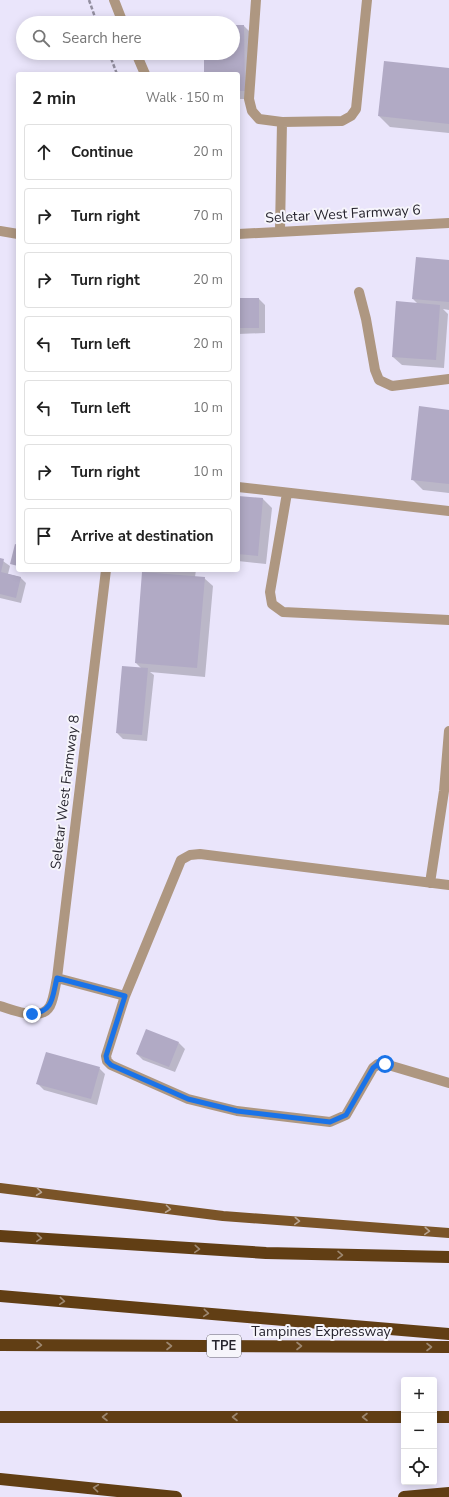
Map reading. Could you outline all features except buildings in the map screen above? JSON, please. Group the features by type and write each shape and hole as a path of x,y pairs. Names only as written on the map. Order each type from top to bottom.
{"highway":[{"path":"0,1236 266,1253 449,1257"},
{"path":"0,1296 449,1334"},
{"name":"Tampines Expressway","path":"0,1345 449,1347"},
{"path":"0,1416 401,1417"},
{"path":"437,1417 449,1417"},
{"path":"0,1479 176,1497"},
{"path":"404,1497 449,1492"}],"main road":[{"path":"0,1188 223,1216 449,1232"}],"street":[{"path":"114,0 120,16"},
{"path":"256,0 249,99 252,111 259,119 282,122 342,121 351,116 356,108 367,0"},
{"path":"139,60 144,72"},
{"path":"280,230 282,122"},
{"name":"Seletar West Farmway 6","path":"240,234 280,230 449,223"},
{"path":"0,231 16,234"},
{"path":"359,292 366,319 375,370 379,380 392,386 449,379"},
{"path":"240,487 449,511"},
{"path":"287,493 270,592 272,604 283,612 449,620"},
{"name":"Seletar West Farmway 8","path":"0,1006 32,1014 42,1013 50,1006 57,978 106,572"},
{"path":"430,883 447,791 449,731"},
{"path":"449,886 200,854 181,860 125,996 106,1056 107,1061 111,1065 188,1099 237,1111 330,1122 346,1115 373,1068 378,1064 385,1064 449,1084"},
{"path":"57,978 125,996"}],"path":[{"path":"89,0 95,16"},
{"path":"112,60 116,72"}],"route":[{"path":"32,1014 42,1013 50,1006 57,978 125,996 106,1056 107,1061 111,1065 188,1099 237,1111 330,1122 346,1115 373,1068 378,1064 385,1064"}]}
